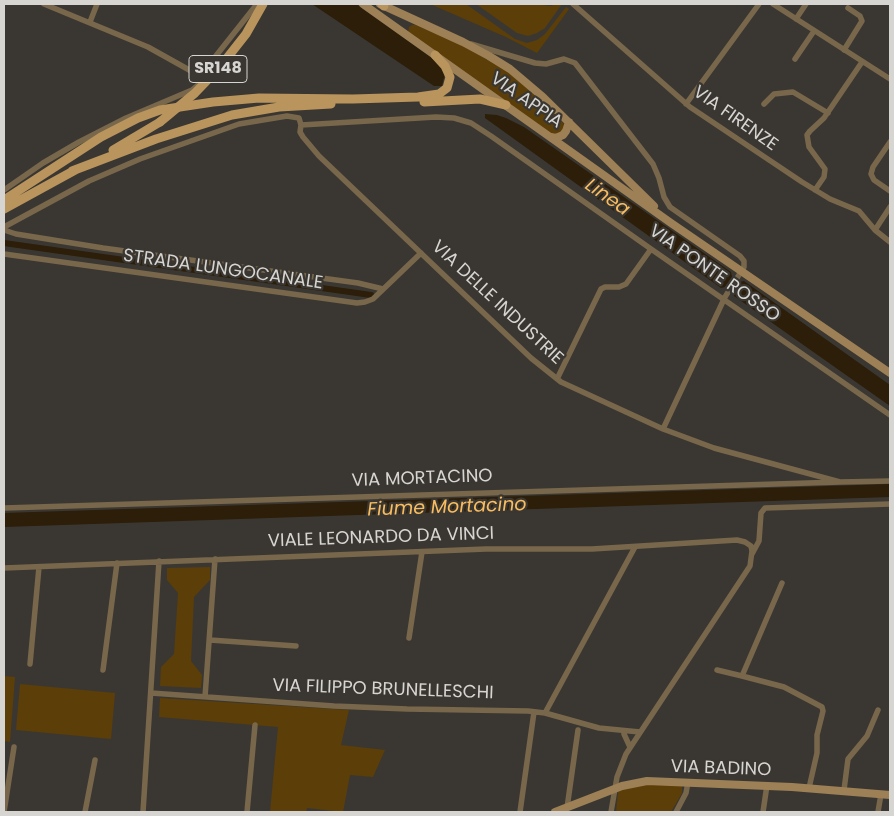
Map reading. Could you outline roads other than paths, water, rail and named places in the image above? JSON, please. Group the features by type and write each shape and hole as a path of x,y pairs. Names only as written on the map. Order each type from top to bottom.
{"main road":[{"name":"SR148","path":"4,210 160,122 194,93 220,67 249,29 263,4"},
{"name":"VIA APPIA","path":"363,4 671,223 890,373"},
{"name":"VIA APPIA","path":"382,4 463,42 504,65 538,92 671,223"},
{"path":"404,34 405,25 415,20"},
{"path":"4,200 101,137 138,118 160,110 242,99 284,97 353,99 436,95 444,92 450,82 449,73 435,55"},
{"path":"72,171 164,136 216,119 255,110 289,106 480,99 506,105"},
{"path":"549,136 556,138 563,135 569,122"},
{"name":"VIA BADINO","path":"555,812 614,789 643,782 767,785 890,795"}],"street":[{"path":"44,4 148,47 200,76"},
{"path":"90,22 97,4"},
{"path":"4,190 78,142 126,118 192,90 198,85 200,76 257,4"},
{"name":"VIA FIRENZE","path":"573,4 686,104 815,190 834,201 859,211 875,230 890,242"},
{"path":"686,104 759,4"},
{"path":"773,4 890,80"},
{"path":"796,19 806,4"},
{"path":"844,50 862,21 860,16 848,8"},
{"path":"795,59 814,31"},
{"path":"463,42 535,64 546,64 564,59 577,64 653,164 664,197 670,207 741,257 745,263 742,272 725,299 663,429"},
{"path":"504,65 506,59 513,56"},
{"path":"815,190 822,180 825,169 809,147 807,138 810,131 828,113 862,62"},
{"path":"764,104 774,94 793,92 828,113"},
{"name":"VIA PONTE ROSSO","path":"301,125 436,116 464,120 491,136 890,415"},
{"path":"4,229 78,185 157,153 239,124 280,117 299,118 301,125"},
{"name":"VIA DELLE INDUSTRIE","path":"301,125 301,135 311,148 531,358 557,379 577,391 663,429 714,448 840,482 890,481"},
{"path":"890,142 873,167 871,174 874,180 890,191"},
{"path":"875,230 890,207"},
{"path":"4,229 16,234 358,283 383,289"},
{"path":"557,379 599,291 605,287 619,287 626,284 651,249"},
{"name":"STRADA LUNGOCANALE","path":"4,254 357,303 370,300 421,253"},
{"name":"VIA MORTACINO","path":"4,508 840,482"},
{"path":"611,812 619,769 630,747 750,566 752,554 760,538 762,512 766,508 890,504"},
{"name":"VIALE LEONARDO DA VINCI","path":"4,568 422,552 634,547 737,540 749,545 752,554"},
{"path":"545,713 634,547"},
{"path":"409,638 422,552"},
{"path":"206,697 215,560"},
{"path":"143,812 159,561"},
{"path":"103,670 118,563"},
{"path":"30,664 39,567"},
{"path":"742,676 782,583"},
{"path":"210,640 296,646"},
{"path":"717,670 784,687 822,707 823,711 817,735 817,756 809,788"},
{"name":"VIA FILIPPO BRUNELLESCHI","path":"151,693 389,708 534,712 613,730 640,732"},
{"path":"844,790 848,758 867,736 878,710"},
{"path":"520,812 534,712"},
{"path":"247,812 255,725"},
{"path":"567,808 578,730"},
{"name":"VIA FILIPPO BRUNELLESCHI","path":"613,730 636,738"},
{"path":"624,734 630,747"},
{"path":"4,812 14,747"},
{"path":"85,812 95,760"},
{"path":"676,812 686,793 688,782"},
{"path":"763,812 767,785"},
{"path":"878,812 881,794"}],"water":[{"path":"312,4 356,4 436,61 445,73 442,86 434,86"},
{"name":"Linea","path":"485,114 506,118 524,127 731,272 732,277 725,287 721,288 485,118"},
{"path":"744,281 890,385 890,406 734,296 733,292 739,282"},
{"name":"Fiume Mortacino","path":"890,484 890,497 4,527 4,513"}],"waterway":[{"path":"4,243 371,295"}]}
